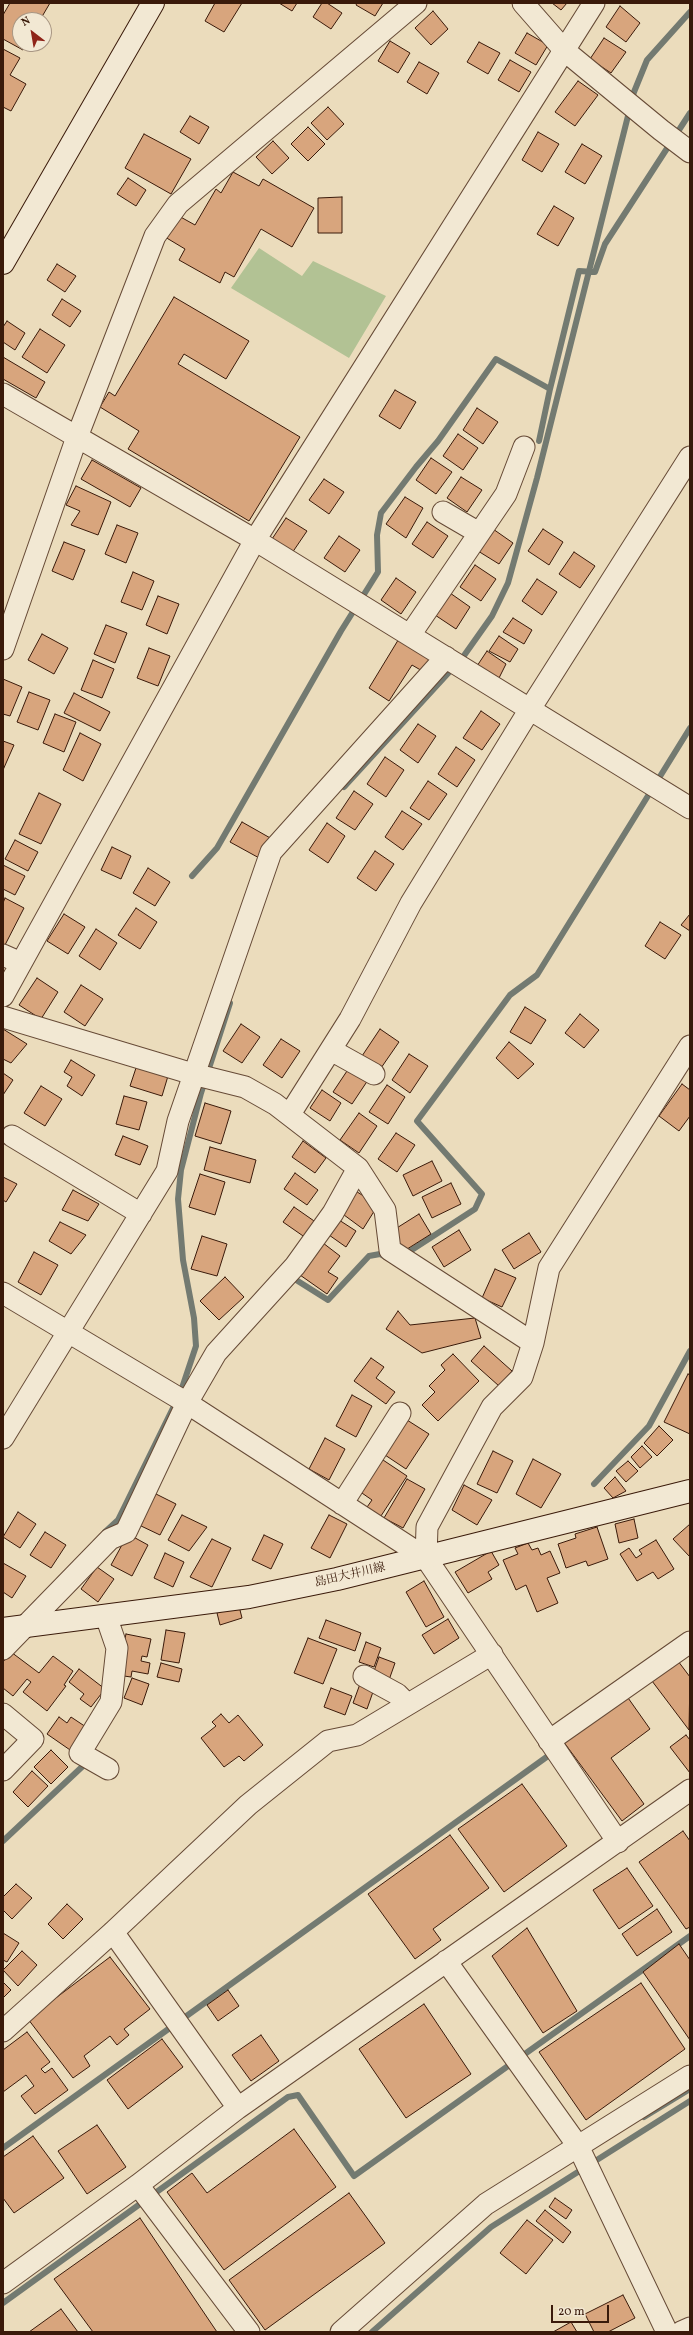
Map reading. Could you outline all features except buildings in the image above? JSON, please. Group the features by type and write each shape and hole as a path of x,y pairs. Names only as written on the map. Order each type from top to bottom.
{"main road":[{"path":"3,264 153,3"},
{"name":"島田大井川線","path":"3,1629 249,1597 426,1558 690,1491"}],"street":[{"path":"3,649 77,437 155,236 178,204 416,3"},
{"path":"523,3 564,50 660,130 690,152"},
{"path":"3,996 12,959 255,540 594,3"},
{"path":"3,394 255,540 690,808"},
{"path":"410,635 506,494 524,447"},
{"path":"290,1114 350,1019 412,903 530,709 690,457"},
{"path":"443,512 479,533"},
{"path":"3,1438 69,1333 167,1171 178,1121 193,1074 271,852 446,657"},
{"path":"3,1017 193,1074 245,1088 290,1114 358,1168 385,1210 390,1250 533,1343"},
{"path":"330,1050 374,1074"},
{"path":"426,1558 427,1528 492,1407 522,1377 533,1343 549,1268 687,1056"},
{"path":"12,1136 141,1214"},
{"path":"3,1649 110,1539 126,1532 188,1403 216,1353 295,1266 333,1213 358,1168"},
{"path":"3,1293 188,1403 426,1558 618,1842"},
{"path":"342,1504 400,1413"},
{"path":"106,1616 117,1648 111,1702 80,1753 108,1769"},
{"path":"549,1741 690,1642"},
{"path":"3,2032 113,1932 248,1805 328,1741 357,1735 492,1654"},
{"path":"364,1676 397,1694 407,1704"},
{"path":"3,1714 34,1739 3,1770"},
{"path":"3,2283 138,2185 238,2108 690,1790"},
{"path":"113,1932 238,2108"},
{"path":"446,1961 578,2146 667,2332"},
{"path":"340,2332 486,2204 690,2076"},
{"path":"138,2185 249,2332"},
{"path":"681,2332 690,2328"}],"green space":[{"path":"259,248 302,276 313,261 386,296 349,358 231,288"}],"waterway":[{"path":"344,787 463,657 492,616 508,583 537,478 634,92 647,60 690,12"},
{"path":"550,389 579,271 595,272 605,244 690,113"},
{"path":"192,876 217,848 341,631 378,572 377,535 381,513 438,441 496,359 550,389 539,441"},
{"path":"404,1255 475,1209 482,1194 417,1121 510,995 537,975 690,728"},
{"path":"180,1394 196,1346 194,1318 183,1260 178,1199 181,1170 201,1093 230,1003"},
{"path":"293,1278 328,1300 369,1256 380,1254 387,1258"},
{"path":"594,1484 649,1426 690,1351"},
{"path":"105,1532 118,1520 174,1406"},
{"path":"3,2148 548,1756"},
{"path":"3,1841 84,1765"},
{"path":"3,2303 288,2097 298,2095 354,2176 690,1936"},
{"path":"644,2117 690,2089"},
{"path":"372,2332 491,2227 690,2101"}]}
